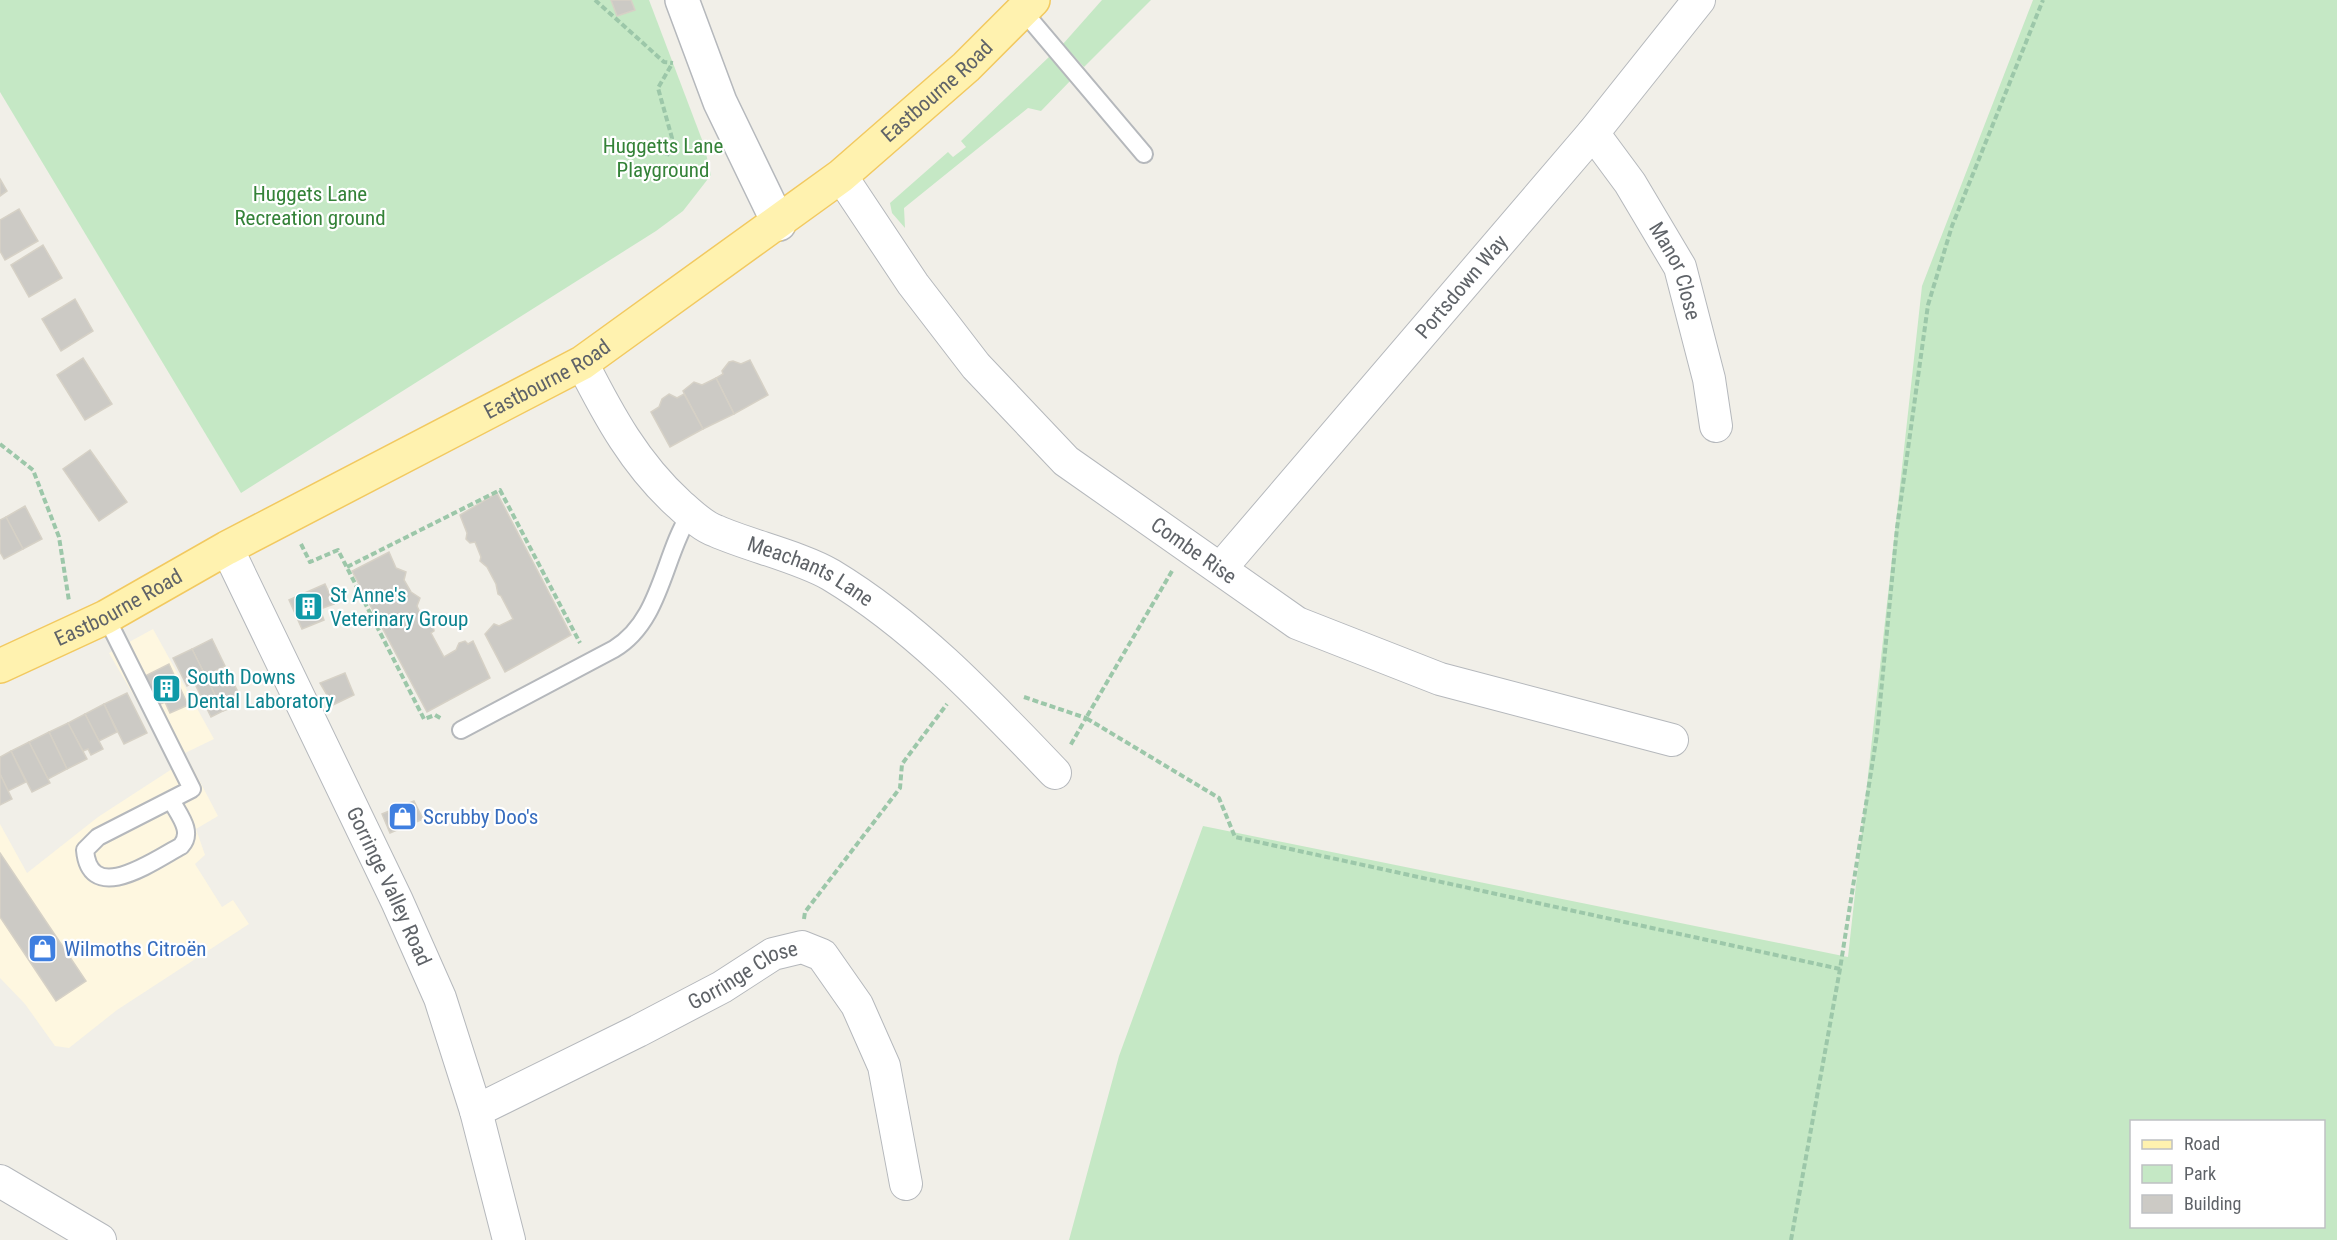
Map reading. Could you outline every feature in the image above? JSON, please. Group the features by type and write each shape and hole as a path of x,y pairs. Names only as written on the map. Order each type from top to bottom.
{"main road":[{"name":"Eastbourne Road","path":"0,666 106,617 227,548 289,518 582,363 778,224 841,176 966,67 1028,6"}],"street":[{"path":"682,0 720,102 778,224"},
{"name":"Portsdown Way","path":"1221,568 1593,133 1699,0"},
{"name":"Manor Close","path":"1593,133 1630,183 1680,267 1709,379 1716,426"},
{"name":"Combe Rise","path":"841,176 913,284 976,366 1066,461 1297,623 1440,679 1672,740"},
{"name":"Meachants Lane","path":"582,363 635,458 656,483 690,514 713,530 828,573 886,612 966,680 1055,773"},
{"name":"Gorringe Valley Road","path":"227,548 392,891 440,998 476,1111 509,1240"},
{"name":"Gorringe Close","path":"476,1111 722,987 773,954 802,947 822,955 857,1005 884,1066 906,1184"},
{"path":"0,1181 100,1240"}],"lane":[{"path":"1028,6 1144,154"},
{"path":"461,730 590,662 636,634 653,601 679,531 690,514"},
{"path":"106,617 192,789 98,837 85,850 86,864 98,877 114,879 181,846 187,840 188,831 171,800"}],"path":[{"path":"595,0 664,62 673,63 658,88 672,138 667,156"},
{"path":"1791,1240 1840,969 1877,734 1897,528 1928,305 1952,226 2043,0"},
{"path":"0,444 33,470 59,537 74,632"},
{"path":"346,567 500,489 590,662"},
{"path":"289,518 310,562 338,550 424,718 435,715 461,730"},
{"path":"1187,546 1086,718 1219,798 1235,837 1840,969"},
{"path":"802,947 805,912 900,788 902,764 966,680"}],"shaded area":[{"path":"153,629 214,739 185,753 218,816 196,829 205,855 195,864 222,907 233,900 249,924 117,1010 69,1048 55,1046 25,1004 0,978 0,824 27,873 98,817 175,767 109,653"}],"green space":[{"name":"Huggets Lane Recreation ground","path":"0,0 649,0 704,145 711,175 683,211 656,231 241,493 0,92"},
{"path":"1102,0 1151,0 1084,67 1063,44"},
{"path":"2033,0 2337,0 2337,1240 1069,1240 1119,1056 1203,826 1848,957 1922,286"},
{"path":"1050,56 1073,78 1041,111 1028,108 904,208 905,228 892,213 890,203 948,152 953,157 966,147 961,141"}],"building":[{"path":"611,0 631,0 635,10 617,16"},
{"path":"0,179 7,191 0,196"},
{"path":"19,209 38,241 5,260 0,251 0,220"},
{"path":"43,245 62,278 29,297 11,265"},
{"path":"75,299 93,331 61,351 42,319"},
{"path":"83,358 112,404 85,420 57,375"},
{"path":"750,360 768,395 734,414 716,378 723,374 722,371 729,362 741,364"},
{"path":"716,378 734,414 703,429 683,391 694,382 702,385"},
{"path":"669,394 677,398 684,394 703,429 670,447 651,412 659,407 662,399"},
{"path":"90,450 127,502 99,521 63,469"},
{"path":"497,493 571,635 505,672 485,634 494,624 499,626 513,619 498,594 496,584 487,567 480,561 481,557 475,542 470,543 466,539 467,533 460,515"},
{"path":"25,506 42,539 23,549 6,517"},
{"path":"6,517 23,549 4,559 0,552 0,520"},
{"path":"389,552 396,568 406,572 404,580 411,592 420,598 417,606 423,619 433,623 434,631 431,633 444,657 456,650 459,643 465,641 468,644 473,641 490,678 427,712 352,571"},
{"name":"St Anne's Veterinary Group","path":"325,584 334,604 320,609 324,620 302,629 289,600"},
{"path":"212,639 225,666 215,671 223,687 233,682 239,694 229,699 233,707 223,711 192,649"},
{"path":"192,649 223,711 211,717 194,682 187,686 173,658"},
{"name":"South Downs Dental Laboratory","path":"169,664 188,705 170,713 165,702 158,705 145,676"},
{"path":"345,673 354,695 333,705 320,683"},
{"path":"127,693 147,733 124,744 104,704"},
{"path":"104,704 117,732 99,741 85,714"},
{"path":"85,714 103,749 91,755 88,749 83,751 68,723"},
{"path":"68,723 87,759 67,769 49,732"},
{"path":"49,732 67,769 48,779 29,742"},
{"path":"29,742 50,783 32,792 11,751"},
{"path":"11,751 26,782 8,791 0,774 0,757"},
{"path":"0,774 12,799 0,805"},
{"name":"Scrubby Doo's","path":"414,801 423,819 390,833 382,814"},
{"name":"Wilmoths Citroën","path":"0,853 86,981 56,1001 0,917"}],"place":[{"name":"St Anne's Veterinary Group","path":"309,607"},
{"name":"South Downs Dental Laboratory","path":"166,689"},
{"name":"Scrubby Doo's","path":"402,817"},
{"name":"Wilmoths Citroën","path":"43,949"}],"park label":[{"name":"Huggetts Lane Playground","path":"663,158"}]}
